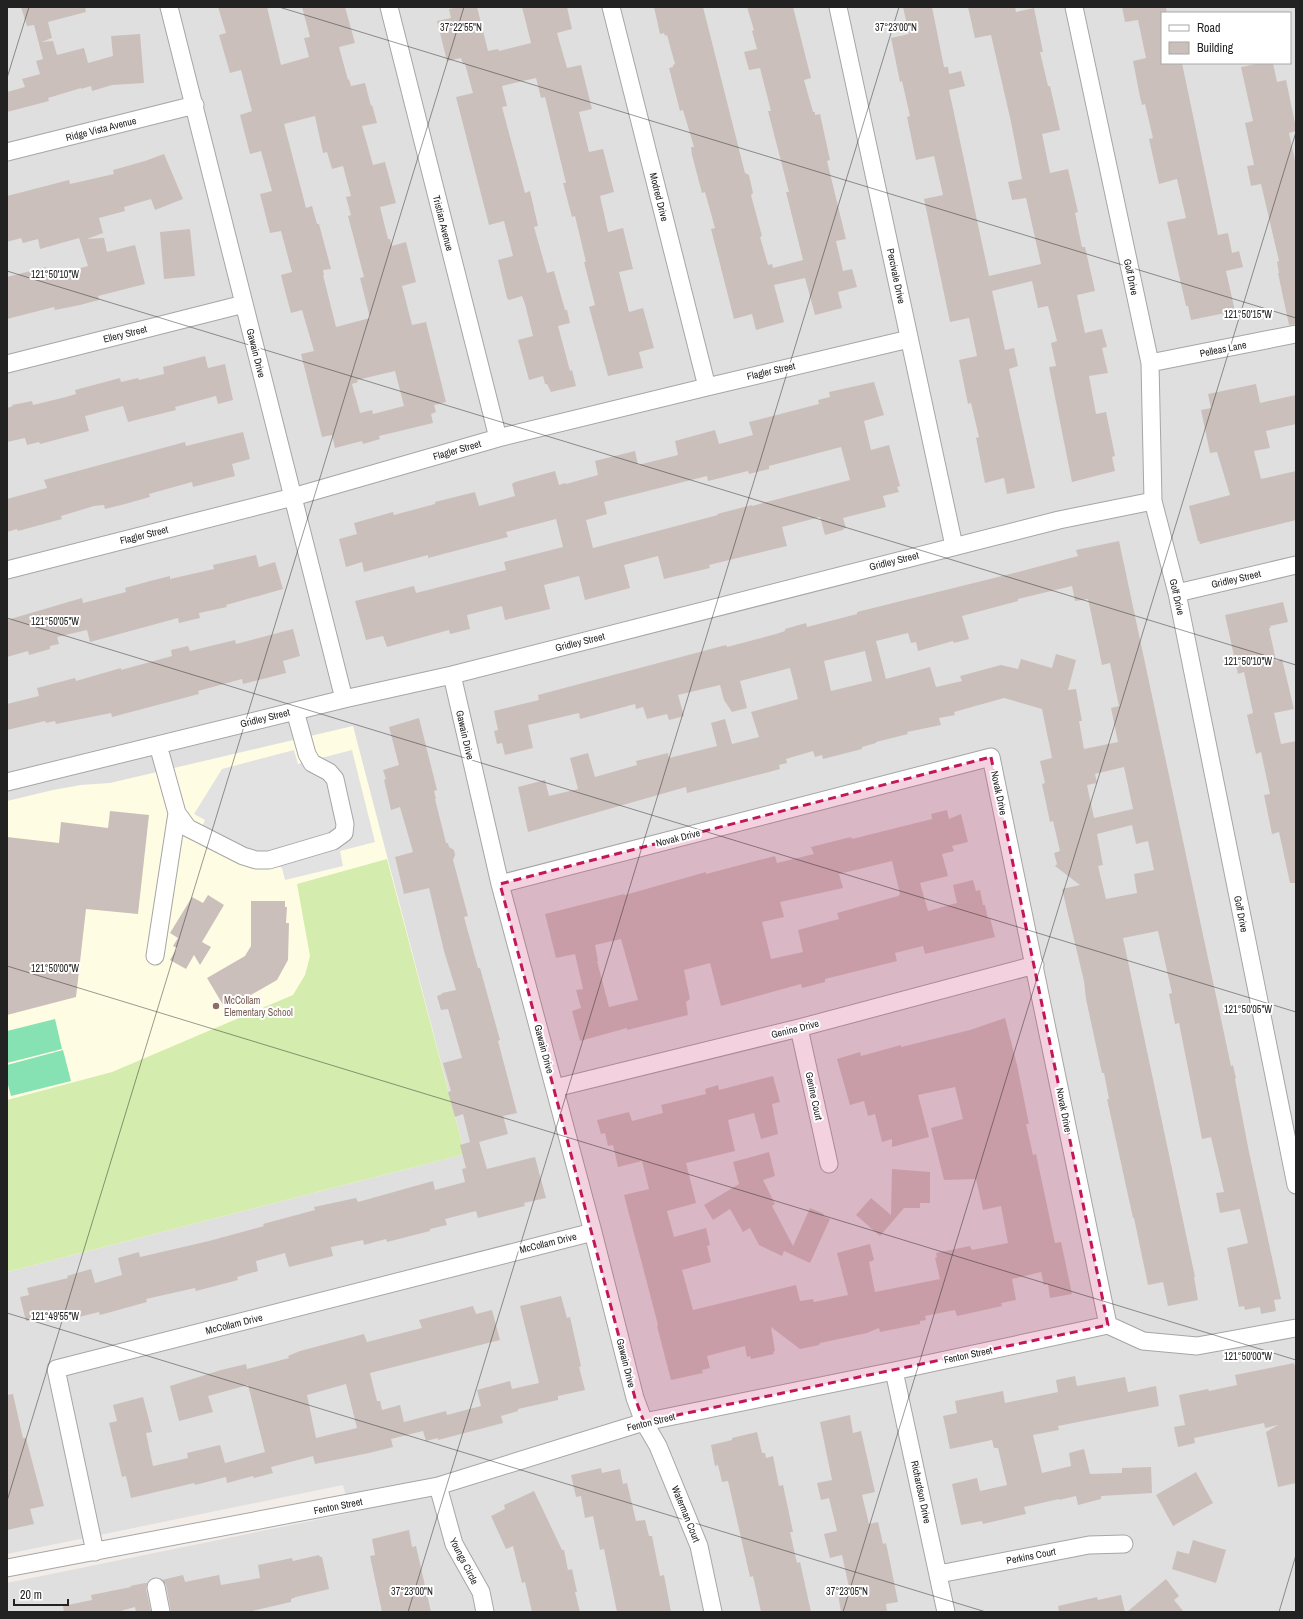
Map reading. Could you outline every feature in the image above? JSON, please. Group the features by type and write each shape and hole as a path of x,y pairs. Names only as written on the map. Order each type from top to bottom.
{"street":[{"name":"Gawain Drive","path":"169,7 344,699"},
{"name":"Tristian Avenue","path":"389,7 498,438"},
{"name":"Modred Drive","path":"611,7 707,387"},
{"name":"Percivale Drive","path":"838,7 954,546"},
{"name":"Golf Drive","path":"1074,7 1150,363 1153,501 1176,593 1296,1185"},
{"name":"Ridge Vista Avenue","path":"7,152 195,105"},
{"name":"Ellery Street","path":"7,364 244,304"},
{"name":"Pelleas Lane","path":"1150,363 1296,334"},
{"name":"Flagler Street","path":"7,570 293,497 498,438 909,339"},
{"name":"Gridley Street","path":"7,782 452,674 1059,520 1153,501"},
{"name":"Gridley Street","path":"1176,593 1296,565"},
{"name":"Gawain Drive","path":"452,674 500,884 593,1232 634,1398 644,1422"},
{"path":"176,813 188,828 244,856 256,860 268,860 333,841 344,833 345,824 335,779 329,772 312,763 307,754 295,711"},
{"path":"155,956 176,813 158,745"},
{"name":"Novak Drive","path":"500,884 991,757 1108,1325"},
{"name":"Genine Drive","path":"555,1088 799,1028 1035,965"},
{"name":"Genine Court","path":"799,1028 829,1164"},
{"name":"McCollam Drive","path":"95,1552 56,1369 593,1232"},
{"path":"1108,1325 1143,1341 1197,1346 1296,1328"},
{"name":"Fenton Street","path":"7,1568 438,1486 644,1422 894,1371 1108,1325"},
{"name":"Richardson Drive","path":"894,1371 946,1612"},
{"name":"Waterman Court","path":"644,1422 658,1446 699,1546 713,1612"},
{"name":"Youngs Circle","path":"438,1486 454,1544 481,1592 485,1612"},
{"name":"Perkins Court","path":"939,1574 1089,1546 1124,1544"},
{"path":"156,1587 161,1612"}],"highlighted area":[{"path":"991,757 1108,1325 644,1422 635,1398 500,884"}],"shaded area":[{"path":"7,7 1296,7 1296,1612 7,1612 7,1583 350,1513 343,1485 7,1554"},
{"name":"McCollam Elementary School","path":"353,726 465,1154 7,1272 7,801 81,785 110,783"},
{"path":"294,750 298,764 352,750 375,842 340,851 343,866 285,880 282,868 202,827 205,820 194,814 222,769"}],"green space":[{"path":"387,859 465,1154 7,1272 7,1100 112,1072 293,995 305,975 310,956 297,884"},
{"path":"55,1019 62,1049 7,1063 7,1031"},
{"path":"63,1050 71,1081 11,1096 7,1081 7,1065"}],"building":[{"path":"21,7 85,7 86,12 48,22 52,38 41,42 53,41 57,55 84,48 88,63 113,56 111,36 140,34 144,83 112,85 92,91 91,86 81,88 48,98 49,101 7,112 7,92 25,87 22,79 40,74 36,61 43,59 34,25 27,26"},
{"path":"218,7 267,7 281,65 309,57 304,38 310,37 302,7 345,7 355,43 339,47 351,86 365,83 377,123 362,126 373,165 385,162 396,203 380,207 388,239 390,239 392,246 406,242 416,282 402,286 412,325 426,322 446,402 434,405 436,412 431,414 433,423 379,436 380,439 363,444 362,441 335,448 332,435 322,437 301,354 314,351 302,310 291,313 281,275 292,272 281,231 270,233 260,194 272,191 261,151 250,154 240,115 252,111 241,70 230,73 219,35 226,33","holes":["315,116 323,153 327,152 332,169 343,166 351,196 346,197 351,215 348,216 364,277 360,278 370,318 336,327 323,275 323,270 331,269 319,224 317,224 312,206 306,208 284,124","395,371 404,406 373,414 372,410 360,413 352,384 358,382 357,380"]},
{"path":"459,7 477,7 488,51 498,49 499,51 531,43 522,7 567,7 572,29 557,33 567,68 581,65 592,109 579,112 589,152 603,149 614,192 600,196 608,232 623,228 633,269 619,272 629,312 643,308 654,348 639,352 643,368 608,376 589,307 595,305 584,262 586,262 575,216 572,217 563,183 566,183 545,97 541,98 536,78 502,86 507,106 502,107 525,193 530,191 538,226 534,227 547,273 554,271 565,310 567,310 570,323 558,326 570,371 572,370 576,386 551,392 547,384 545,384 543,376 529,380 518,340 533,336 525,304 522,296 509,300 507,298 498,260 513,256 504,221 489,225 456,97 473,93 465,64 463,64 461,58 447,61 437,21 451,18 449,9"},
{"path":"654,7 703,7 745,173 749,175 753,193 751,195 762,236 760,237 768,265 772,264 773,268 803,260 786,192 789,192 768,111 771,111 760,68 749,70 744,52 757,49 752,31 754,30 747,7 793,7 811,78 804,80 813,112 815,112 815,115 820,114 830,160 827,161 846,239 836,241 843,271 852,269 857,287 838,292 842,308 815,315 805,278 774,285 784,322 756,330 752,314 734,319 711,229 715,228 705,192 702,193 692,155 691,147 694,147 683,110 680,111 669,68 673,67 675,64 667,35 665,36 664,33 660,34"},
{"path":"903,7 932,7 944,67 948,67 949,74 961,71 965,86 949,90 989,276 1041,264 1026,198 1012,200 1008,182 1022,179 1011,122 991,35 975,38 968,7 1015,7 1016,12 1034,8 1043,52 1040,52 1048,86 1050,86 1060,130 1042,134 1050,173 1068,169 1078,212 1075,213 1082,247 1085,247 1095,291 1077,295 1085,333 1102,329 1107,347 1102,348 1108,373 1089,376 1096,414 1106,412 1115,456 1112,457 1115,471 1072,482 1049,367 1056,366 1051,343 1057,341 1048,306 1038,308 1032,281 992,291 1005,350 1014,348 1018,366 1009,369 1035,488 1007,494 1004,478 985,483 976,438 979,437 971,403 968,404 959,360 977,356 969,318 950,322 924,199 943,195 934,156 916,160 907,117 910,116 902,81 900,82 891,38 909,34"},
{"path":"1122,7 1166,7 1167,12 1161,12 1161,64 1182,64 1218,235 1228,233 1232,253 1239,251 1243,267 1226,271 1235,311 1191,320 1188,306 1186,306 1167,222 1186,218 1177,179 1159,184 1149,139 1153,138 1145,104 1142,105 1133,61 1146,58 1138,20 1125,22"},
{"path":"1257,64 1273,64 1277,82 1286,80 1296,128 1296,131 1289,133 1296,165 1296,324 1289,325 1278,273 1277,262 1279,261 1261,184 1251,186 1247,166 1254,165 1245,123 1253,121 1241,67"},
{"path":"164,154 183,199 155,210 151,199 124,207 125,211 99,218 103,233 87,239 104,238 107,252 135,245 145,284 98,296 99,300 80,305 55,310 54,307 7,319 7,277 46,267 49,276 88,266 79,238 40,249 38,239 23,243 21,238 7,242 7,196 69,180 70,184 114,174 113,170"},
{"path":"190,229 195,276 164,279 160,232"},
{"path":"205,356 208,368 225,364 233,400 218,404 216,396 175,407 176,410 128,422 123,406 85,416 89,431 40,444 39,442 27,445 25,438 7,442 7,408 13,406 12,405 32,401 33,405 66,397 76,394 75,390 120,378 121,382 138,378 139,380 164,374 163,367"},
{"path":"874,382 884,415 864,421 871,450 889,445 900,486 897,487 899,492 883,496 886,507 843,518 846,528 825,535 820,517 782,527 787,546 709,565 710,568 664,579 658,556 624,565 630,588 585,600 579,576 544,585 550,609 505,620 502,606 467,615 470,629 450,634 449,630 387,647 383,636 366,640 355,601 414,586 416,593 506,570 504,562 563,547 556,519 506,532 508,537 428,558 428,555 364,572 362,562 346,567 339,539 357,534 354,523 393,512 394,515 435,504 435,502 475,492 479,506 515,496 512,484 515,482 555,471 559,485 566,484 598,475 595,461 635,451 638,465 678,455 675,441 715,430 719,444 753,435 749,422 819,404 818,400 830,397 829,392","holes":["841,447 850,480 593,548 586,520 607,514 604,502 707,476 708,481 748,471 749,474 769,469 769,466"]},
{"path":"1256,384 1260,403 1296,395 1296,424 1266,431 1270,448 1254,451 1261,479 1296,471 1296,520 1200,544 1189,506 1230,495 1217,452 1210,453 1201,410 1211,408 1208,394"},
{"path":"243,432 250,459 232,464 235,476 193,487 192,482 149,494 150,497 105,509 104,505 94,506 61,516 62,519 18,531 17,529 7,532 7,499 47,488 44,480 185,442 186,446"},
{"path":"1119,541 1231,1066 1233,1065 1236,1078 1249,1152 1281,1299 1274,1300 1276,1311 1261,1314 1260,1307 1245,1310 1244,1306 1239,1307 1227,1248 1248,1243 1240,1209 1220,1213 1216,1193 1224,1192 1211,1137 1202,1139 1179,1023 1175,1024 1169,994 1172,993 1158,931 1123,938 1195,1277 1198,1300 1168,1306 1163,1282 1148,1285 1107,1099 1109,1099 1104,1073 1102,1073 1086,999 1084,981 1062,889 1080,885 1055,866 1057,864 1054,853 1060,851 1053,821 1050,822 1042,784 1045,783 1040,761 1052,758 1042,709 1004,698 954,712 955,715 939,718 941,725 907,732 908,734 876,742 862,747 862,749 823,759 822,755 815,757 813,751 786,759 787,763 779,765 780,769 687,793 686,787 528,832 518,787 545,780 549,796 578,789 570,758 588,753 595,777 637,765 636,761 668,753 669,758 717,746 711,723 725,719 732,744 759,737 751,712 798,699 790,668 740,681 747,708 732,712 724,700 720,685 678,695 684,716 669,720 667,714 647,719 643,707 636,709 635,704 580,719 579,713 528,725 533,748 505,755 502,743 497,744 494,731 498,730 494,711 539,700 538,695 726,645 727,647 776,634 785,631 785,629 806,623 807,627 857,614 857,612 1078,556 1076,550","holes":["1072,586 1075,601 1088,599 1102,665 1110,663 1119,706 1111,708 1118,742 1084,749 1079,721 1082,721 1076,689 1068,690 1076,660 1056,654 1052,668 1021,659 1018,669 1001,665 960,676 962,681 936,687 930,667 886,679 876,641 908,633 911,643 916,642 918,651 953,641 954,643 969,639 962,616 1018,601 1018,599","865,651 872,681 831,691 824,661","1124,767 1133,809 1094,818 1087,785 1097,783 1095,774","1132,825 1136,844 1148,841 1154,870 1134,874 1137,893 1106,899 1098,866 1103,865 1097,834"]},
{"path":"256,555 259,567 275,562 283,589 226,605 227,607 199,613 200,618 179,623 178,618 90,642 87,630 57,637 59,644 50,646 50,649 29,655 28,651 7,657 7,620 82,598 83,603 126,592 125,588 170,576 170,579 214,569 213,565"},
{"path":"1283,602 1288,622 1270,626 1271,628 1269,628 1276,661 1282,659 1294,709 1274,713 1281,744 1296,741 1296,883 1290,883 1279,832 1272,834 1264,795 1270,794 1261,752 1256,754 1247,715 1253,713 1244,672 1238,674 1225,615"},
{"path":"293,629 300,656 283,661 286,673 243,684 242,679 198,691 199,694 112,717 111,713 56,724 55,721 46,723 45,721 7,730 7,704 39,696 37,688 75,678 76,681 121,668 121,670 172,656 171,650 188,646 190,651 235,640 236,644"},
{"path":"419,718 437,790 434,791 435,799 446,843 448,843 449,847 454,850 455,855 453,860 468,916 464,917 500,1040 498,1041 517,1113 503,1116 508,1134 479,1142 487,1169 535,1157 546,1198 524,1203 525,1206 478,1218 476,1211 445,1219 447,1225 387,1242 386,1239 364,1245 363,1240 331,1247 333,1256 289,1267 285,1253 256,1261 258,1271 237,1277 238,1280 196,1291 195,1288 146,1299 147,1302 100,1315 99,1312 79,1317 77,1310 39,1320 38,1318 26,1321 20,1297 29,1295 27,1288 68,1278 67,1276 91,1269 95,1283 122,1275 118,1258 139,1252 140,1257 209,1241 315,1210 314,1207 356,1198 358,1202 433,1181 435,1190 465,1182 462,1169 466,1168 460,1145 470,1142 463,1114 455,1117 448,1092 451,1091 443,1063 462,1058 448,1009 441,1010 437,996 442,993 456,990 444,951 429,888 404,894 395,857 413,852 400,807 391,810 383,770 399,765 389,727"},
{"path":"947,810 949,819 961,814 968,842 952,846 954,851 942,854 948,876 920,883 928,911 957,903 953,885 973,880 976,891 980,890 983,905 985,905 988,919 990,918 995,937 925,954 923,946 895,953 897,961 825,979 825,982 802,988 801,984 721,1006 710,963 684,970 690,999 686,1002 688,1015 627,1030 627,1028 580,1041 572,1011 581,1008 576,990 583,989 575,954 556,958 545,914 624,894 625,895 706,872 706,874 775,856 777,863 814,854 811,847 851,837 852,839 932,819 931,814","holes":["892,861 900,894 898,896 837,913 839,919 798,930 803,952 771,959 762,922 784,917 780,902 843,888 839,874","621,939 638,1000 609,1007 597,961 595,945"]},
{"path":"110,811 149,815 138,914 86,909 76,997 7,1015 7,837 59,843 61,822 108,828"},
{"path":"208,895 224,905 202,942 211,947 200,965 194,955 186,969 170,960 177,948 173,946 178,938 170,933 192,897 203,903"},
{"path":"251,901 285,901 285,907 287,907 286,923 289,923 288,960 277,980 244,999 243,997 228,1005 227,1003 223,1005 207,978 245,956 251,946"},
{"path":"1005,1018 1017,1065 1029,1124 1026,1124 1033,1155 1036,1154 1055,1243 1061,1242 1072,1294 1050,1298 1048,1284 1044,1285 1041,1272 1012,1279 1016,1300 1001,1303 1002,1306 957,1316 955,1310 925,1316 926,1320 920,1321 920,1324 880,1332 879,1328 867,1333 800,1349 771,1327 775,1351 773,1352 774,1354 751,1359 750,1356 747,1357 745,1346 707,1356 710,1368 702,1370 703,1373 671,1380 624,1195 649,1189 642,1161 618,1167 613,1145 608,1146 605,1133 601,1134 597,1120 629,1112 632,1121 663,1113 661,1105 706,1094 705,1089 718,1085 719,1090 773,1076 780,1102 772,1104 778,1134 761,1139 754,1113 728,1120 735,1151 686,1163 696,1203 667,1211 674,1237 706,1228 710,1245 707,1246 711,1262 682,1270 693,1310 796,1285 800,1301 813,1299 814,1302 848,1295 837,1253 870,1244 874,1260 869,1262 875,1292 940,1279 935,1258 937,1257 936,1253 970,1246 972,1250 1008,1243 1001,1206 983,1210 976,1179 944,1180 931,1128 963,1119 955,1087 918,1095 929,1137 892,1147 892,1139 882,1142 875,1114 868,1116 864,1101 850,1105 837,1059 860,1052 861,1056 901,1045 901,1047 970,1030"},
{"path":"769,1152 775,1176 763,1180 775,1204 772,1206 793,1246 810,1208 824,1214 823,1216 830,1219 810,1263 784,1251 782,1256 759,1245 750,1228 743,1232 730,1209 713,1220 704,1205 739,1184 733,1162"},
{"path":"892,1169 930,1172 930,1203 920,1203 920,1208 904,1208 880,1236 856,1215 871,1198 891,1215"},
{"path":"561,1296 567,1318 570,1317 581,1366 579,1367 585,1390 558,1396 558,1400 518,1409 518,1411 501,1416 503,1423 438,1440 438,1438 426,1441 423,1431 391,1439 393,1447 369,1453 315,1464 313,1456 271,1467 273,1473 254,1478 253,1476 227,1483 226,1477 131,1498 126,1476 122,1477 109,1423 117,1421 113,1405 143,1397 152,1432 146,1433 153,1466 188,1458 187,1453 220,1445 225,1463 265,1452 248,1385 208,1396 213,1412 179,1421 170,1386 246,1364 247,1369 289,1358 288,1356 300,1351 364,1334 367,1342 422,1328 419,1320 473,1306 476,1314 492,1310 500,1340 370,1373 377,1401 380,1401 382,1410 400,1405 404,1422 446,1411 447,1415 481,1406 477,1390 510,1381 512,1389 539,1383 520,1306","holes":["346,1384 357,1428 316,1438 307,1395"]},
{"path":"1294,1363 1296,1371 1296,1483 1278,1487 1266,1432 1278,1425 1265,1428 1264,1423 1194,1438 1195,1443 1178,1447 1174,1427 1185,1425 1179,1395 1237,1385 1235,1375"},
{"path":"1075,1376 1077,1386 1125,1377 1128,1392 1156,1386 1159,1406 1058,1426 1059,1430 1033,1435 1042,1473 1071,1466 1069,1453 1084,1449 1090,1474 1122,1473 1122,1468 1151,1467 1152,1493 1101,1496 1101,1499 1078,1505 1076,1496 1024,1507 1026,1514 983,1524 982,1521 961,1525 952,1484 977,1478 980,1491 1007,1485 998,1448 994,1448 992,1440 950,1449 943,1416 957,1413 955,1401 1003,1391 1005,1403 1058,1392 1056,1380"},
{"path":"13,1394 23,1438 26,1438 44,1506 30,1509 34,1524 7,1530 7,1395"},
{"path":"850,1415 853,1433 861,1431 875,1492 862,1495 869,1524 878,1522 883,1544 886,1543 898,1602 886,1604 887,1612 841,1612 838,1594 850,1592 842,1555 830,1558 824,1534 837,1531 829,1498 821,1500 817,1483 832,1480 820,1422"},
{"path":"757,1432 762,1453 765,1453 766,1458 773,1456 779,1486 783,1485 793,1532 790,1532 797,1563 800,1562 811,1612 761,1612 753,1576 750,1577 728,1481 722,1482 718,1465 715,1466 711,1445"},
{"path":"601,1468 602,1473 620,1469 623,1484 627,1483 636,1521 645,1520 649,1536 652,1536 660,1576 664,1575 671,1612 617,1612 604,1549 600,1550 593,1516 585,1518 581,1496 576,1497 571,1475"},
{"path":"1196,1472 1213,1503 1173,1526 1156,1495"},
{"path":"534,1491 562,1550 564,1550 568,1570 572,1569 577,1592 575,1592 580,1612 532,1612 525,1582 522,1583 513,1546 506,1549 491,1516 505,1509 504,1505"},
{"path":"409,1530 412,1547 416,1546 431,1612 382,1612 370,1556 375,1555 372,1539"},
{"path":"1193,1540 1226,1550 1216,1583 1172,1569 1177,1551 1189,1554"},
{"path":"319,1555 322,1557 329,1589 296,1597 291,1599 291,1602 248,1612 171,1612 166,1585 162,1580 183,1575 185,1582 219,1575 221,1585 260,1578 258,1565 292,1558 293,1561"},
{"path":"1166,1579 1179,1596 1174,1600 1184,1612 1127,1612"},
{"path":"147,1583 146,1589 151,1612 136,1612 135,1607 117,1612 64,1612 63,1606 92,1600 91,1595"},
{"path":"1121,1595 1125,1612 1059,1612 1058,1606 1097,1597 1098,1600"}],"place":[{"name":"McCollam Elementary School","path":"216,1006"}]}
